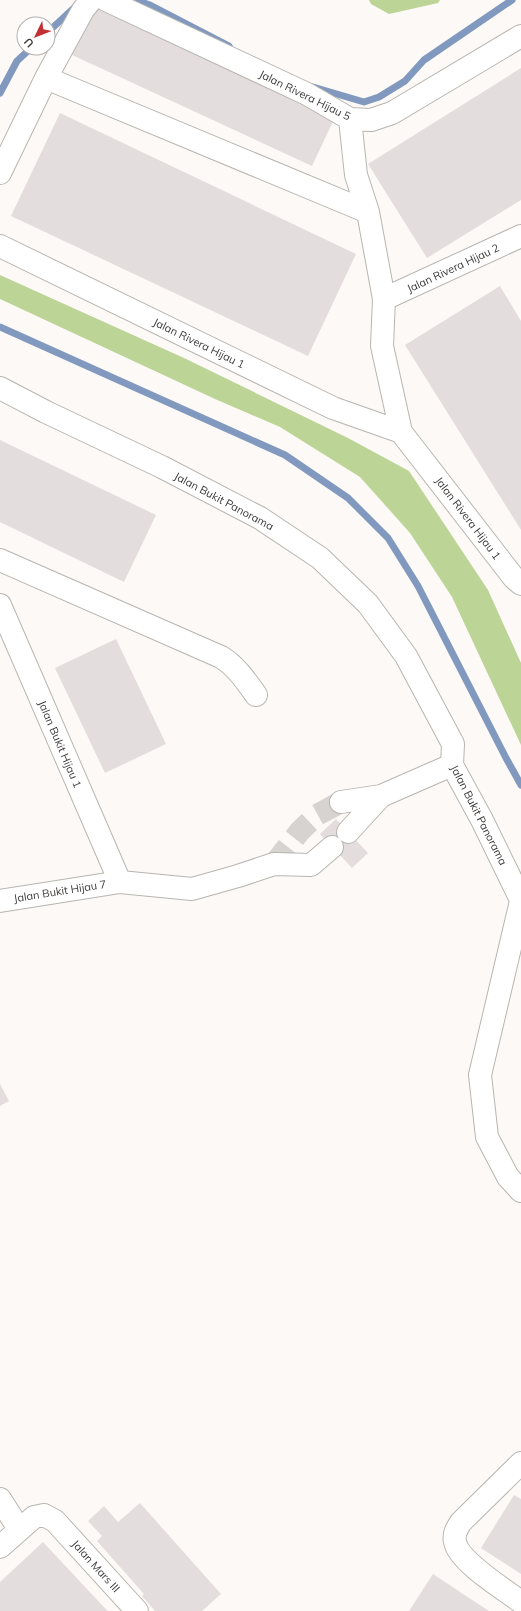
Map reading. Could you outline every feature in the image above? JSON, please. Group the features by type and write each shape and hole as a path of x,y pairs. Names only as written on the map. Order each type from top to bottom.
{"street":[{"path":"0,173 46,78 90,0"},
{"name":"Jalan Rivera Hijau 5","path":"106,0 307,94 350,119 371,120 392,112 521,36"},
{"path":"46,78 368,212"},
{"name":"Jalan Rivera Hijau 1","path":"350,119 356,175 368,212 384,299 382,346 401,432 514,578 521,584"},
{"name":"Jalan Rivera Hijau 2","path":"384,299 521,236"},
{"name":"Jalan Rivera Hijau 1","path":"0,246 334,408 401,432"},
{"name":"Jalan Bukit Panorama","path":"0,388 46,412 162,467 260,518 320,558 368,604 406,656 452,744 452,766 482,820 521,901 480,1075 487,1136 508,1177 521,1191"},
{"path":"0,560 221,657 229,662 256,695"},
{"name":"Jalan Bukit Hijau 1","path":"0,605 120,882"},
{"path":"341,802 382,796 452,766"},
{"path":"348,832 382,796"},
{"name":"Jalan Bukit Hijau 7","path":"0,901 120,882 192,889 274,864 311,865 332,848"},
{"path":"521,1464 461,1522 455,1532 454,1542 460,1553 470,1564 521,1602"},
{"path":"0,1499 19,1529 0,1547"},
{"name":"Jalan Mars III","path":"19,1529 34,1517 44,1516 55,1521 137,1611"}],"green space":[{"path":"369,0 440,0 438,3 389,14 371,4"},
{"path":"0,275 184,358 348,438 409,471 488,590 521,663 521,745 452,597 410,533 360,477 280,427 215,399 0,299"}],"building":[{"path":"94,2 336,115 312,166 70,54"},
{"path":"521,68 521,200 427,258 368,164"},
{"path":"60,113 356,254 308,356 11,216"},
{"path":"500,286 521,321 521,530 405,345"},
{"path":"0,440 156,515 124,582 0,522"},
{"path":"116,639 166,744 105,773 55,668"},
{"path":"336,819 368,853 352,868 320,834"},
{"path":"0,1084 9,1101 0,1106"},
{"path":"514,1495 521,1499 521,1574 481,1548"},
{"path":"140,1503 221,1594 202,1611 155,1611 142,1596 144,1594 97,1541 102,1536 88,1521 104,1506 118,1522"},
{"path":"43,1542 108,1611 0,1611 0,1582"},
{"path":"433,1574 463,1594 489,1611 409,1611"}],"waterway":[{"path":"135,0 150,5 229,46"},
{"path":"313,87 364,102 379,97 405,81 424,60 512,0"},
{"path":"56,25 75,7"},
{"path":"0,93 17,61 22,56"},
{"path":"0,327 285,455 348,498 388,538 418,586 521,785"}],"tunnel":[{"path":"274,864 300,831 317,815 341,802"}]}
